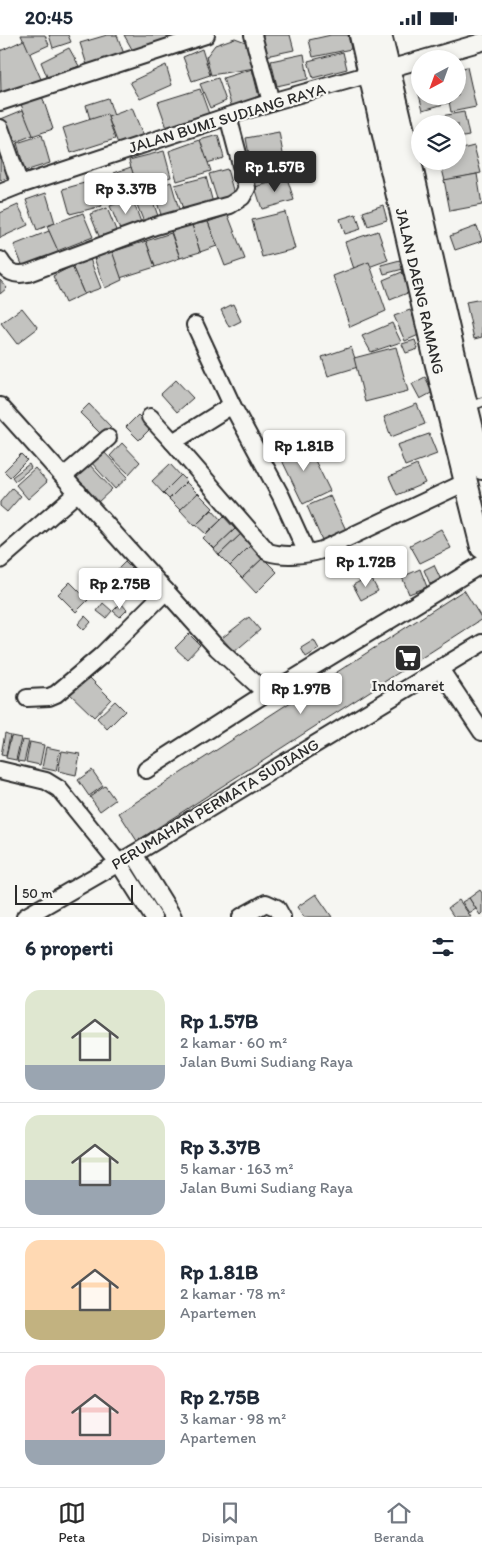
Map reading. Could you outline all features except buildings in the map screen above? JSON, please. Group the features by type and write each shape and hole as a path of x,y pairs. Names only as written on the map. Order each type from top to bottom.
{"main road":[{"name":"JALAN DAENG RAMANG","path":"361,35 379,71 474,405 482,547"},
{"name":"JALAN DAENG RAMANG","path":"380,35 379,71 477,476"}],"street":[{"path":"0,102 206,35"},
{"path":"253,35 271,102"},
{"name":"JALAN BUMI SUDIANG RAYA","path":"453,50 482,42"},
{"name":"JALAN BUMI SUDIANG RAYA","path":"0,193 271,102 411,62"},
{"path":"0,260 12,274 20,275 155,226 230,205 242,197 247,188 228,116"},
{"path":"0,128 20,185"},
{"path":"195,325 232,405 281,496 307,553"},
{"path":"173,442 232,405"},
{"path":"0,406 217,648 266,693"},
{"path":"150,417 268,552 276,555 322,551 477,476"},
{"path":"64,476 108,438"},
{"path":"0,561 78,492"},
{"path":"146,770 266,693 290,681 482,563"},
{"path":"27,699 49,697 56,694 102,655 166,591"},
{"name":"PERUMAHAN PERMATA SUDIANG","path":"25,917 134,854 482,643"},
{"path":"440,669 482,732"},
{"path":"0,770 46,781 59,789 118,862 153,917"},
{"path":"134,854 173,917"},
{"path":"240,917 266,903 277,908 282,917"}],"place":[{"name":"Indomaret","path":"408,658"}]}
